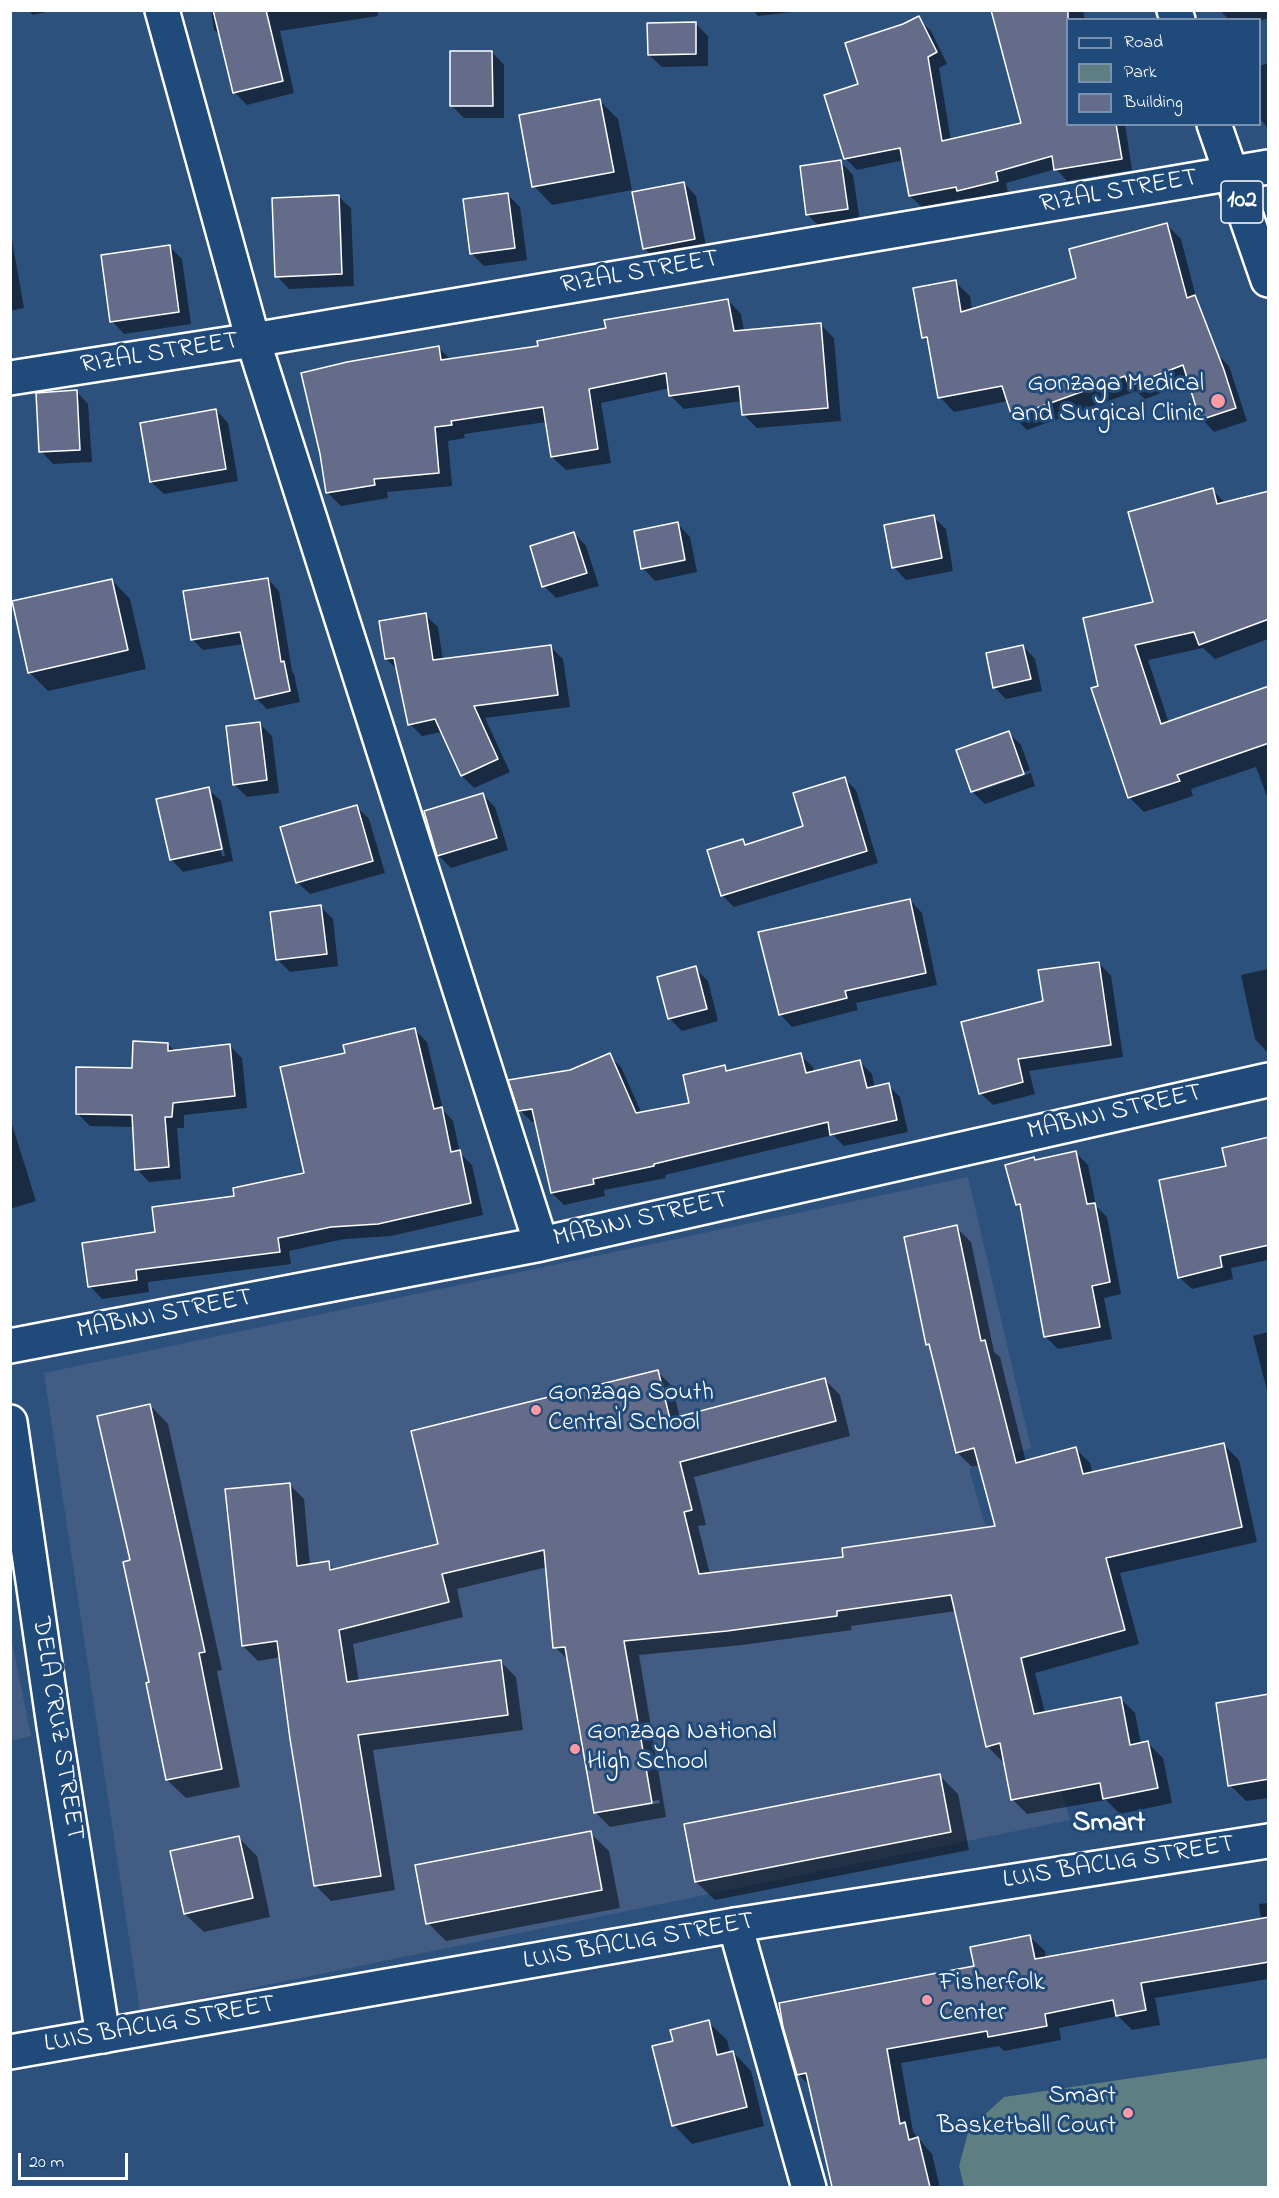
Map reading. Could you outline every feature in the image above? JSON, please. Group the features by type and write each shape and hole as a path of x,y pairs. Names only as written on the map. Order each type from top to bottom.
{"street":[{"path":"162,10 253,340 541,1244"},
{"name":"102","path":"1215,126 1269,280"},
{"name":"RIZAL STREET","path":"10,378 253,340 1269,167"},
{"name":"MABINI STREET","path":"10,1346 541,1244 1269,1080"},
{"name":"DELA CRUZ STREET","path":"10,1422 54,1726 104,2036"},
{"name":"LUIS BACLIG STREET","path":"10,2052 735,1925 1269,1840"},
{"path":"735,1925 809,2187"}],"shaded area":[{"path":"968,1177 1031,1448 969,1469 1070,1820 140,2011 44,1373"},
{"path":"10,1632 31,1736 11,1741 10,1741"}],"green space":[{"name":"Smart Basketball Court","path":"1268,2058 1268,2187 964,2187 959,2166 969,2129 1004,2097"}],"building":[{"path":"213,10 266,10 283,81 233,93"},
{"path":"991,10 1068,10 1068,18 1066,18 1066,126 1116,126 1122,159 1054,170 1052,156 996,172 998,181 957,191 956,187 909,196 900,148 844,159 824,95 858,84 845,43 903,24 919,16 937,52 928,57 942,141 1021,123"},
{"path":"696,22 696,54 648,55 647,23"},
{"path":"450,51 492,51 493,106 450,106"},
{"path":"600,99 614,172 532,187 519,115"},
{"path":"841,160 848,209 806,215 800,166"},
{"path":"684,182 695,239 643,249 632,192"},
{"path":"508,193 515,248 470,254 463,199"},
{"path":"339,195 342,274 275,277 272,198"},
{"path":"1167,223 1187,298 1195,295 1236,408 1200,420 1183,365 1129,386 1125,376 1012,417 1002,386 938,398 927,337 922,338 913,288 956,280 961,312 1076,278 1069,249"},
{"path":"170,245 179,312 110,322 101,255"},
{"path":"728,299 734,331 821,323 828,408 742,415 739,386 669,396 666,373 589,389 598,449 551,457 543,407 451,421 452,425 435,427 439,473 374,479 375,485 326,493 320,454 301,373 347,362 439,346 441,360 538,346 537,341 606,328 604,320"},
{"path":"77,390 80,450 39,452 36,393"},
{"path":"216,409 226,469 150,482 140,423"},
{"path":"1213,488 1217,504 1269,491 1269,619 1199,645 1194,632 1135,645 1161,724 1269,686 1269,743 1177,775 1180,781 1128,798 1091,688 1098,686 1083,618 1153,602 1128,512"},
{"path":"934,515 942,558 892,568 884,525"},
{"path":"678,522 685,560 641,569 634,531"},
{"path":"574,532 587,573 542,587 530,546"},
{"path":"268,578 281,662 284,661 290,691 255,699 240,632 191,640 183,591"},
{"path":"112,579 128,650 28,673 12,601"},
{"path":"426,613 433,660 551,645 558,695 474,706 498,759 461,776 435,719 408,725 394,658 385,659 379,621"},
{"path":"1023,645 1031,679 993,688 986,653"},
{"path":"260,722 267,780 233,785 226,726"},
{"path":"1009,731 1024,774 971,792 956,750"},
{"path":"845,777 867,851 721,896 707,850 743,839 745,845 803,826 793,793"},
{"path":"209,787 222,849 170,860 156,799"},
{"path":"483,793 497,838 437,856 424,811"},
{"path":"357,805 373,861 296,883 280,827"},
{"path":"910,899 926,973 845,991 847,998 779,1015 758,932"},
{"path":"321,905 327,954 276,960 270,912"},
{"path":"1099,962 1111,1045 1018,1059 1023,1082 979,1094 961,1022 1043,1001 1038,970"},
{"path":"696,966 707,1009 668,1019 657,977"},
{"path":"415,1028 434,1109 442,1107 451,1152 460,1150 471,1203 378,1224 331,1227 278,1238 280,1252 136,1270 137,1280 88,1287 82,1243 155,1232 152,1207 234,1196 233,1188 304,1173 280,1067 345,1053 343,1045"},
{"path":"133,1041 168,1043 168,1051 230,1044 235,1096 173,1103 172,1117 165,1117 169,1167 135,1170 132,1115 76,1114 76,1067 132,1068"},
{"path":"610,1053 636,1113 689,1103 683,1075 725,1065 726,1071 801,1053 806,1073 860,1060 867,1088 889,1083 897,1120 830,1135 828,1122 593,1179 594,1184 551,1193 532,1109 518,1111 508,1080 570,1070"},
{"path":"1269,1137 1269,1245 1220,1256 1222,1267 1178,1278 1159,1180 1226,1166 1222,1148"},
{"path":"1076,1151 1087,1204 1095,1203 1110,1282 1092,1286 1100,1327 1044,1337 1020,1204 1016,1205 1005,1165 1034,1157 1035,1160"},
{"path":"957,1225 981,1341 985,1340 1016,1463 1076,1447 1083,1474 1224,1443 1242,1527 1106,1558 1125,1630 1021,1658 1034,1714 1121,1697 1130,1745 1148,1741 1158,1788 1103,1799 1100,1783 1011,1800 1000,1743 986,1747 951,1595 837,1611 837,1616 727,1631 624,1641 652,1803 594,1813 565,1647 553,1648 544,1550 442,1574 449,1602 339,1630 347,1682 501,1660 508,1715 358,1735 381,1876 314,1886 277,1641 242,1646 225,1489 290,1483 297,1566 329,1561 330,1570 438,1544 411,1431 658,1370 670,1419 825,1378 836,1421 680,1462 692,1510 684,1512 699,1574 843,1557 842,1548 995,1526 974,1448 956,1453 929,1344 926,1345 904,1237"},
{"path":"150,1404 205,1652 199,1653 222,1769 166,1780 146,1683 149,1682 123,1562 130,1560 97,1416"},
{"path":"1269,1694 1269,1779 1228,1786 1216,1703"},
{"path":"940,1774 951,1832 695,1882 684,1824"},
{"path":"591,1831 602,1890 426,1924 415,1865"},
{"path":"239,1836 253,1898 184,1914 170,1851"},
{"path":"1269,1917 1269,1962 1141,1983 1146,2010 1116,2016 1113,2000 1045,2014 1047,2026 988,2037 987,2031 887,2049 900,2124 905,2122 909,2140 918,2137 930,2187 832,2187 806,2073 797,2075 783,2027 779,2003 974,1966 970,1947 1030,1935 1035,1959"},
{"path":"709,2020 717,2055 733,2051 747,2107 672,2126 652,2046 673,2041 670,2030"}],"place":[{"name":"Gonzaga Medical and Surgical Clinic","path":"1218,401"},
{"name":"Gonzaga South Central School","path":"536,1410"},
{"name":"Gonzaga National High School","path":"575,1749"},
{"name":"Fisherfolk Center","path":"927,2000"},
{"name":"Smart Basketball Court","path":"1128,2113"}],"district":[{"name":"Smart","path":"1109,1825"}]}
